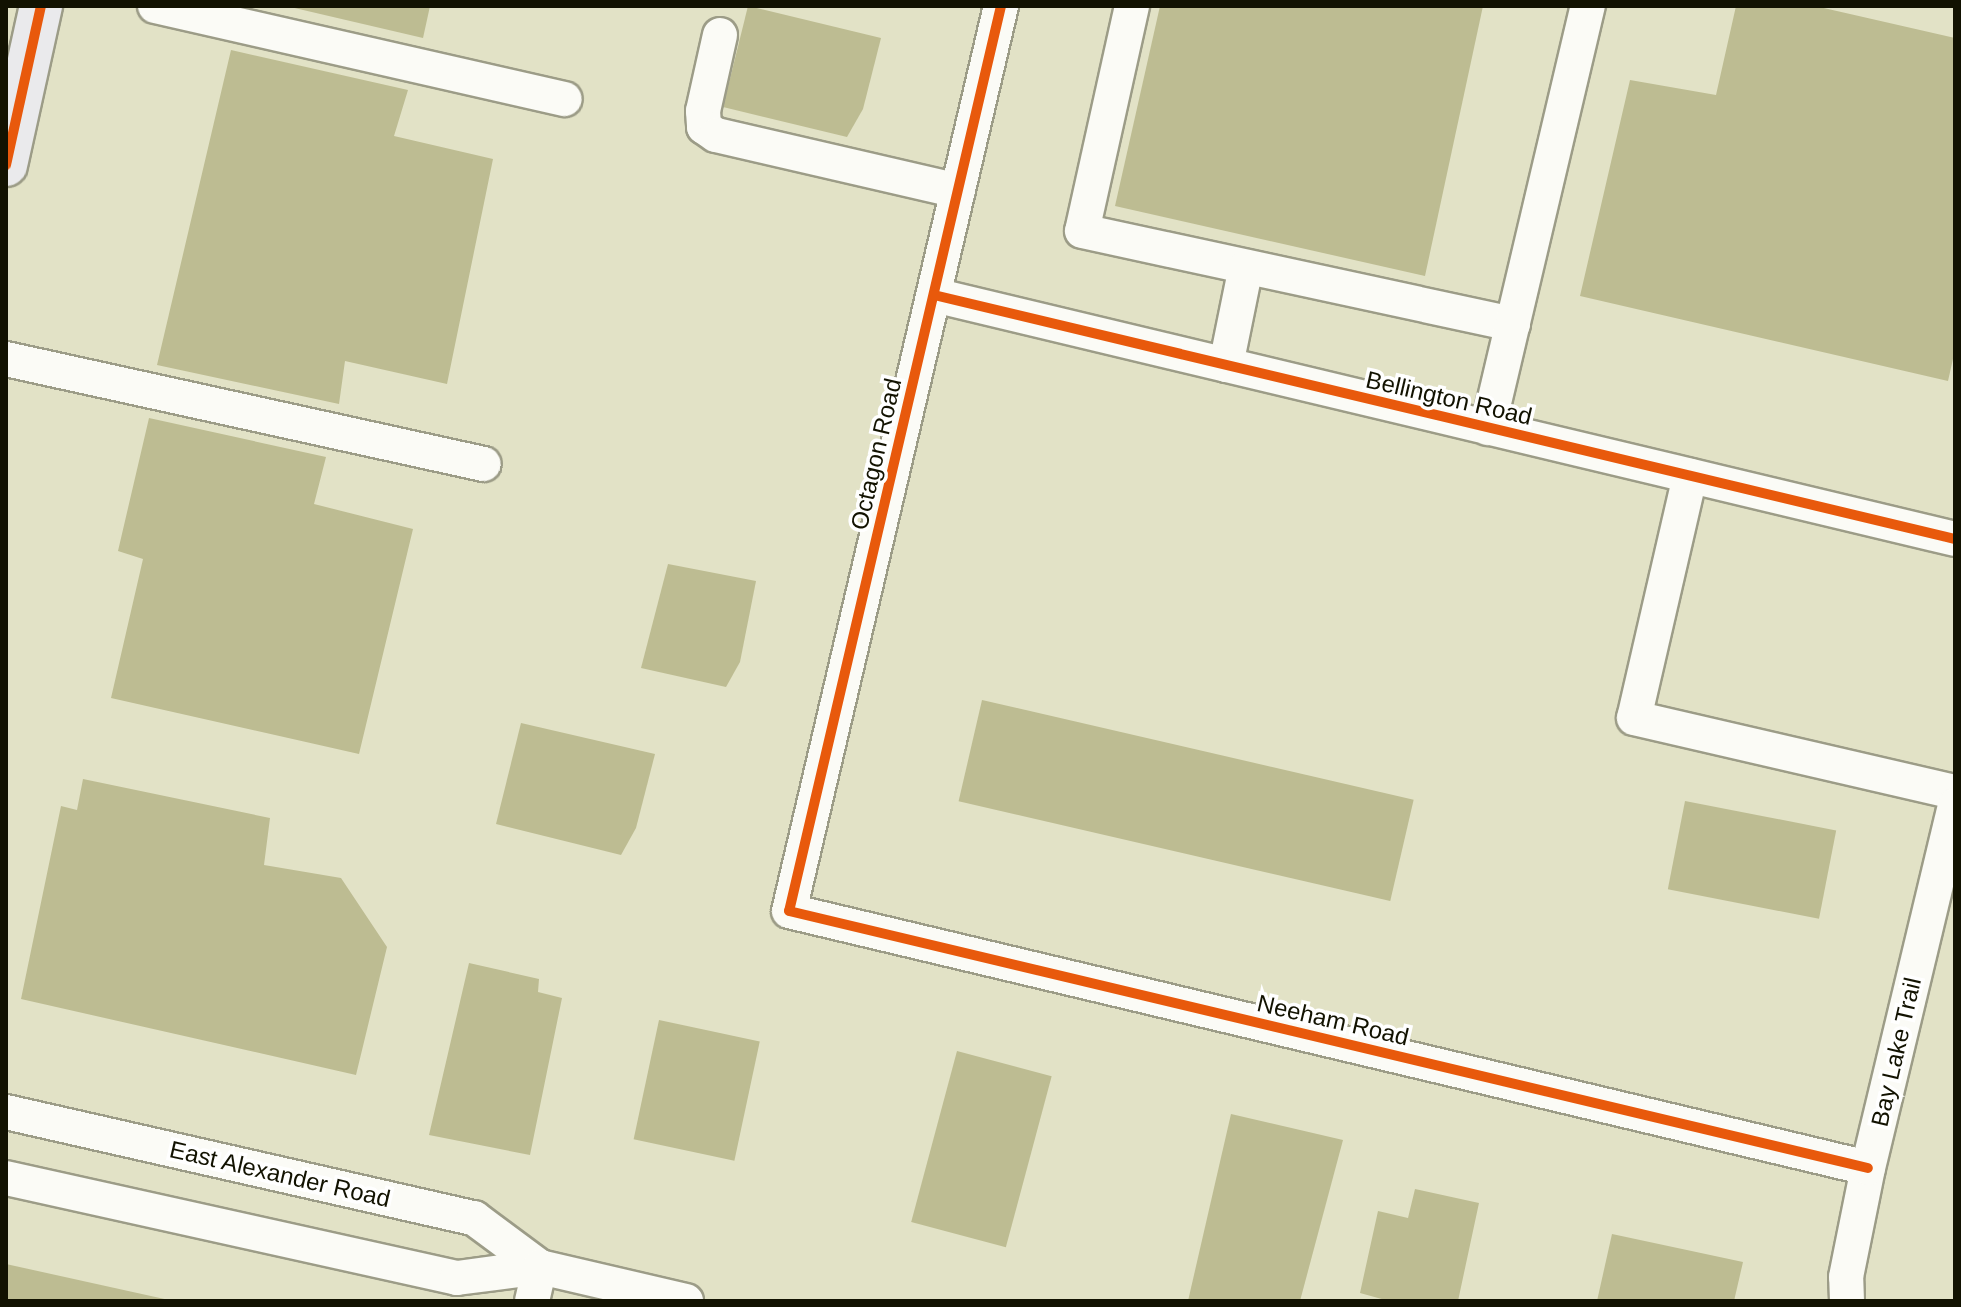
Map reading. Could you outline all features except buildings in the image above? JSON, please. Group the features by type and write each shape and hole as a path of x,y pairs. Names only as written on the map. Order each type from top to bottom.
{"main road":[{"path":"6,165 41,6"}],"street":[{"path":"155,6 565,99"},
{"name":"Octagon Road","path":"789,911 1001,6"},
{"path":"1132,6 1082,231 1513,324"},
{"path":"1488,428 1588,6"},
{"path":"720,35 703,111 704,127 716,135 958,191"},
{"path":"1226,365 1246,267"},
{"name":"Bellington Road","path":"934,295 1955,539"},
{"path":"6,359 484,464"},
{"path":"1690,476 1634,718 1955,792"},
{"name":"Bay Lake Trail","path":"1847,1301 1846,1277 1868,1168 1955,805"},
{"name":"Neeham Road","path":"789,911 1868,1168"},
{"name":"East Alexander Road","path":"6,1112 474,1218 540,1267"},
{"name":"East Alexander Road","path":"6,1178 457,1278 540,1267 686,1301"},
{"path":"532,1301 540,1267"}],"cycle path":[{"path":"6,165 41,6"},
{"path":"1001,6 789,911 1868,1168"},
{"path":"934,295 1955,539"}]}
